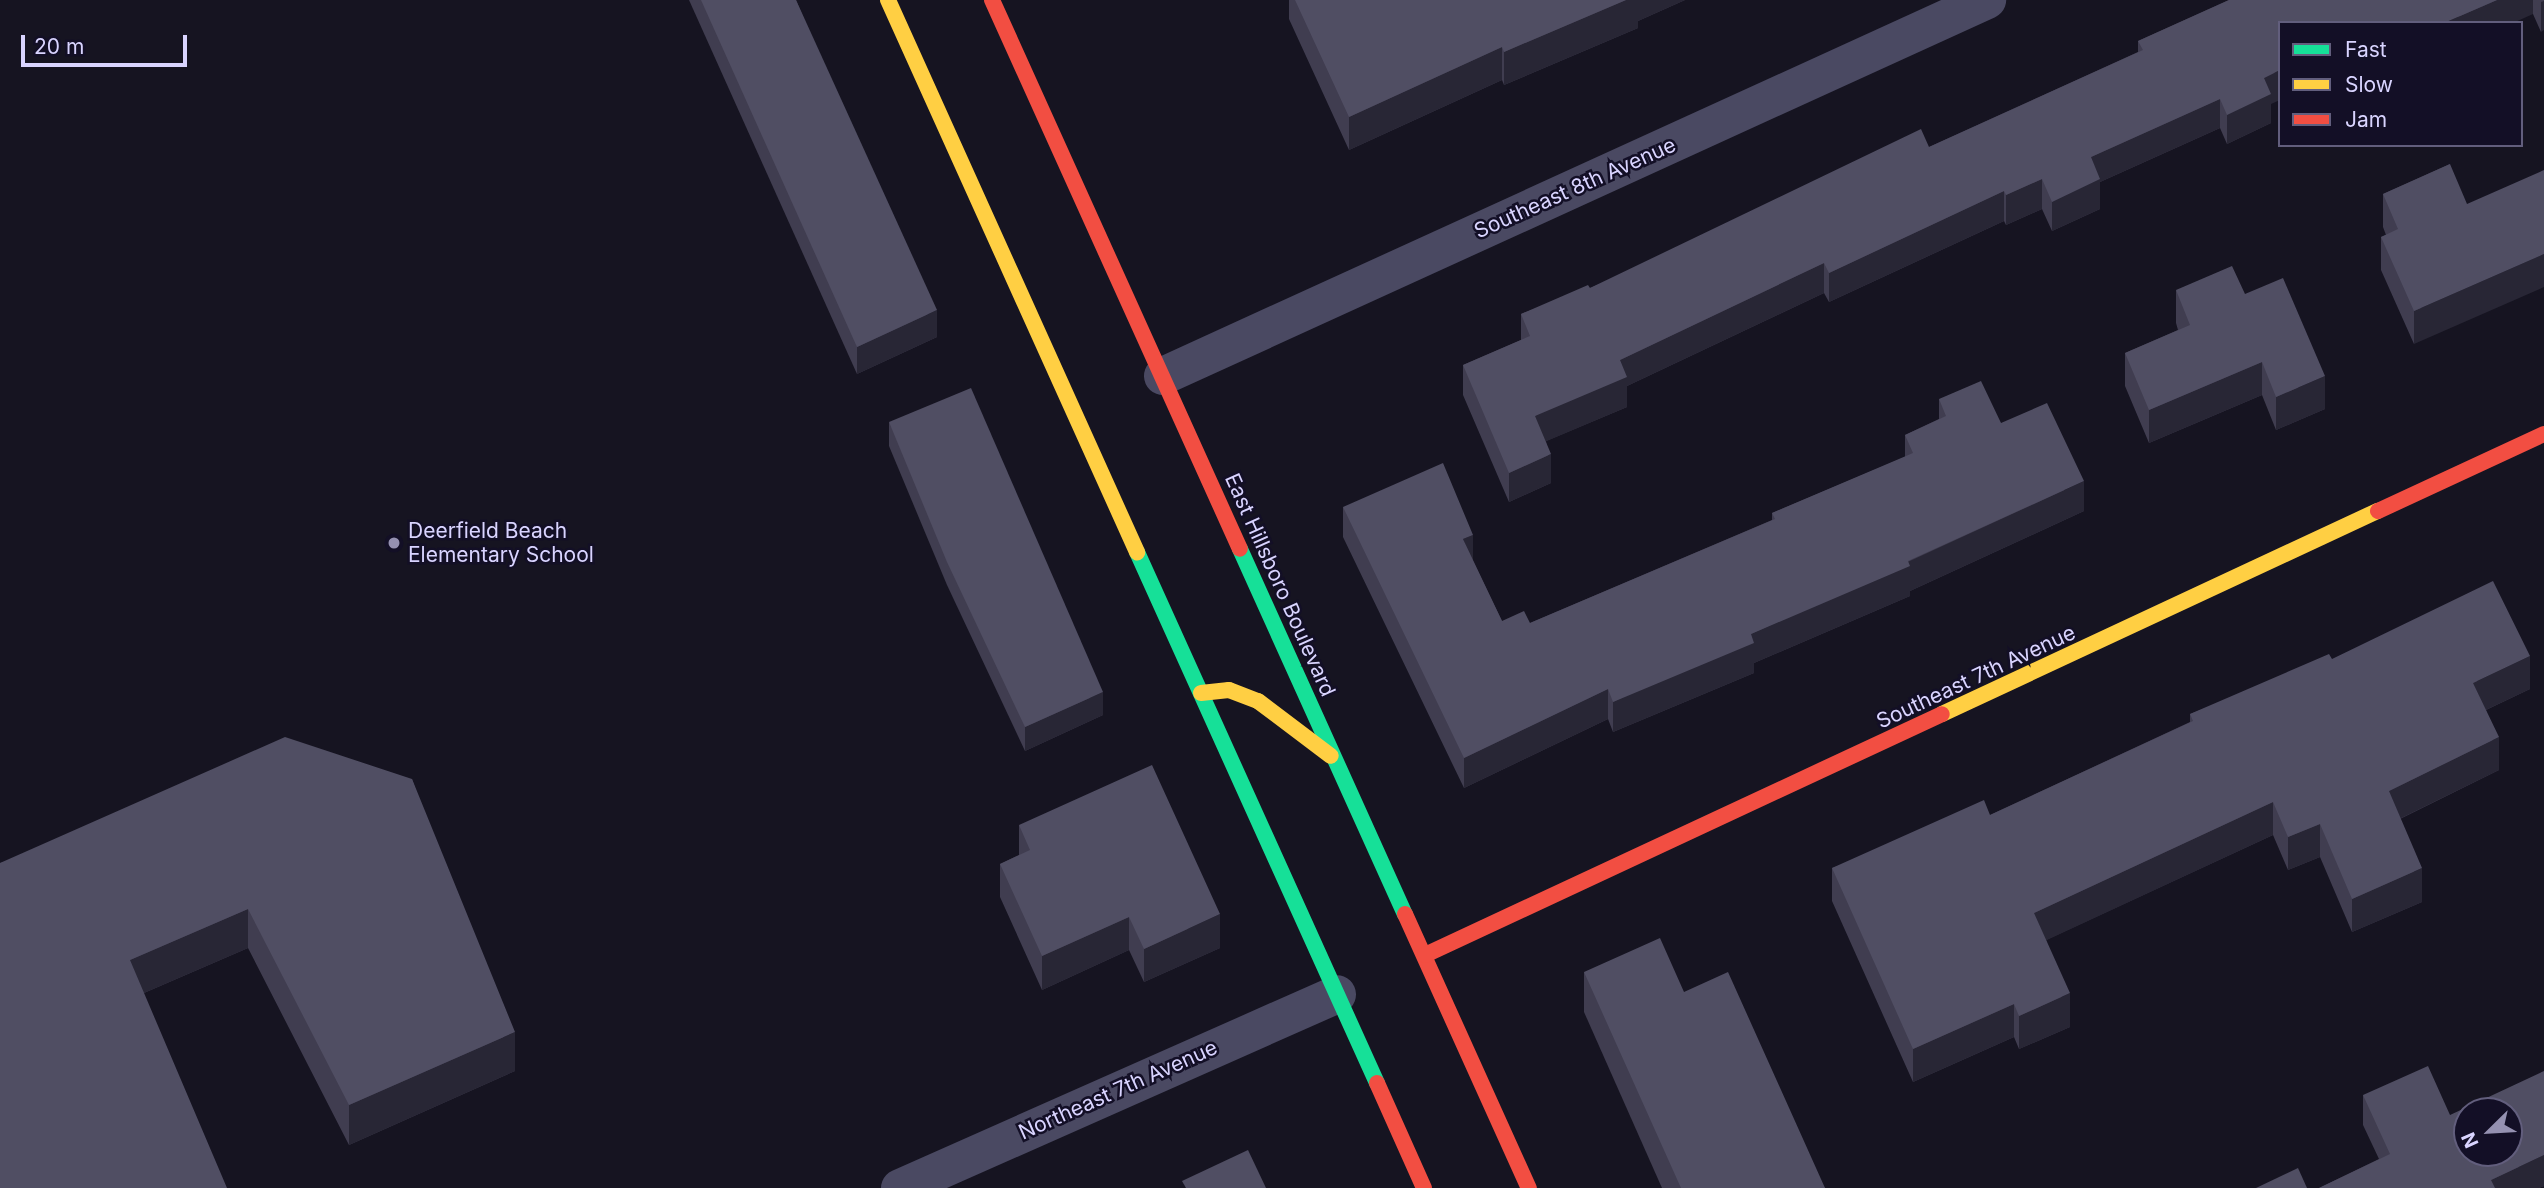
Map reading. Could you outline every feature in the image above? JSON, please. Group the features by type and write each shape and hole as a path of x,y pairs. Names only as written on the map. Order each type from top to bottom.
{"main road":[{"path":"888,0 1424,1188"},
{"name":"East Hillsboro Boulevard","path":"992,0 1529,1188"},
{"name":"Southeast 7th Avenue","path":"1425,955 2544,434"},
{"path":"1201,693 1229,690 1258,701 1336,760"}],"street":[{"name":"Southeast 8th Avenue","path":"1163,376 1987,0"},
{"name":"Northeast 7th Avenue","path":"900,1188 1337,994"}],"building":[{"path":"701,0 796,0 937,310 857,347"},
{"path":"1295,0 1626,0 1504,52 1502,47 1349,117"},
{"path":"2229,0 2497,0 2449,21 2278,21 2278,71 2264,78 2271,94 2227,115 2220,99 2091,157 2100,179 2052,202 2042,179 2006,195 2004,191 1829,273 1824,263 1620,360 1627,377 1535,416 1551,454 1509,473 1463,365 1530,336 1521,314 1588,285 1590,288 1921,129 1929,147 2143,50 2138,41"},
{"path":"2450,164 2467,204 2544,170 2544,254 2414,311 2381,237 2398,229 2383,194"},
{"path":"2232,266 2245,294 2283,278 2325,376 2276,397 2262,362 2149,410 2125,353 2190,325 2176,290"},
{"path":"1981,381 2001,423 2047,403 2084,481 1908,561 1910,566 1751,634 1754,643 1613,702 1608,689 1464,758 1343,507 1443,463 1473,535 1463,539 1502,621 1524,611 1530,623 1775,519 1772,513 1913,453 1905,435 1946,416 1939,399"},
{"path":"971,388 1103,692 1025,727 947,562 889,422"},
{"path":"2493,581 2530,656 2473,683 2499,737 2389,791 2422,868 2352,899 2320,824 2288,837 2273,802 2034,913 2070,993 2019,1016 2014,1004 1913,1049 1832,868 1984,800 1990,815 2193,721 2190,714 2329,654 2332,659"},
{"path":"285,737 412,779 515,1032 349,1105 248,909 130,960 227,1188 0,1188 0,863"},
{"path":"1152,765 1220,914 1144,949 1129,917 1042,956 1000,864 1030,850 1019,825"},
{"path":"1660,938 1684,992 1728,972 1825,1188 1681,1188 1584,972"},
{"path":"2428,1066 2450,1115 2453,1114 2453,1167 2519,1167 2491,1180 2495,1188 2319,1188 2390,1154 2363,1095"},
{"path":"2544,1071 2544,1155 2523,1165 2523,1097 2488,1097"},
{"path":"1248,1150 1266,1188 1186,1188 1182,1181"},
{"path":"2298,1168 2307,1188 2256,1188"}],"traffic: fast":[{"path":"1240,549 1405,914"},
{"path":"1137,552 1377,1083"}],"traffic: slow":[{"path":"888,0 1137,552"},
{"path":"1942,714 2378,511"},
{"path":"1201,693 1229,690 1258,701 1331,756"}],"traffic: jam":[{"path":"992,0 1240,549"},
{"path":"2378,511 2544,434"},
{"path":"1425,955 1942,714"},
{"path":"1405,914 1529,1188"},
{"path":"1377,1083 1424,1188"}],"place":[{"name":"Deerfield Beach Elementary School","path":"394,543"}]}
